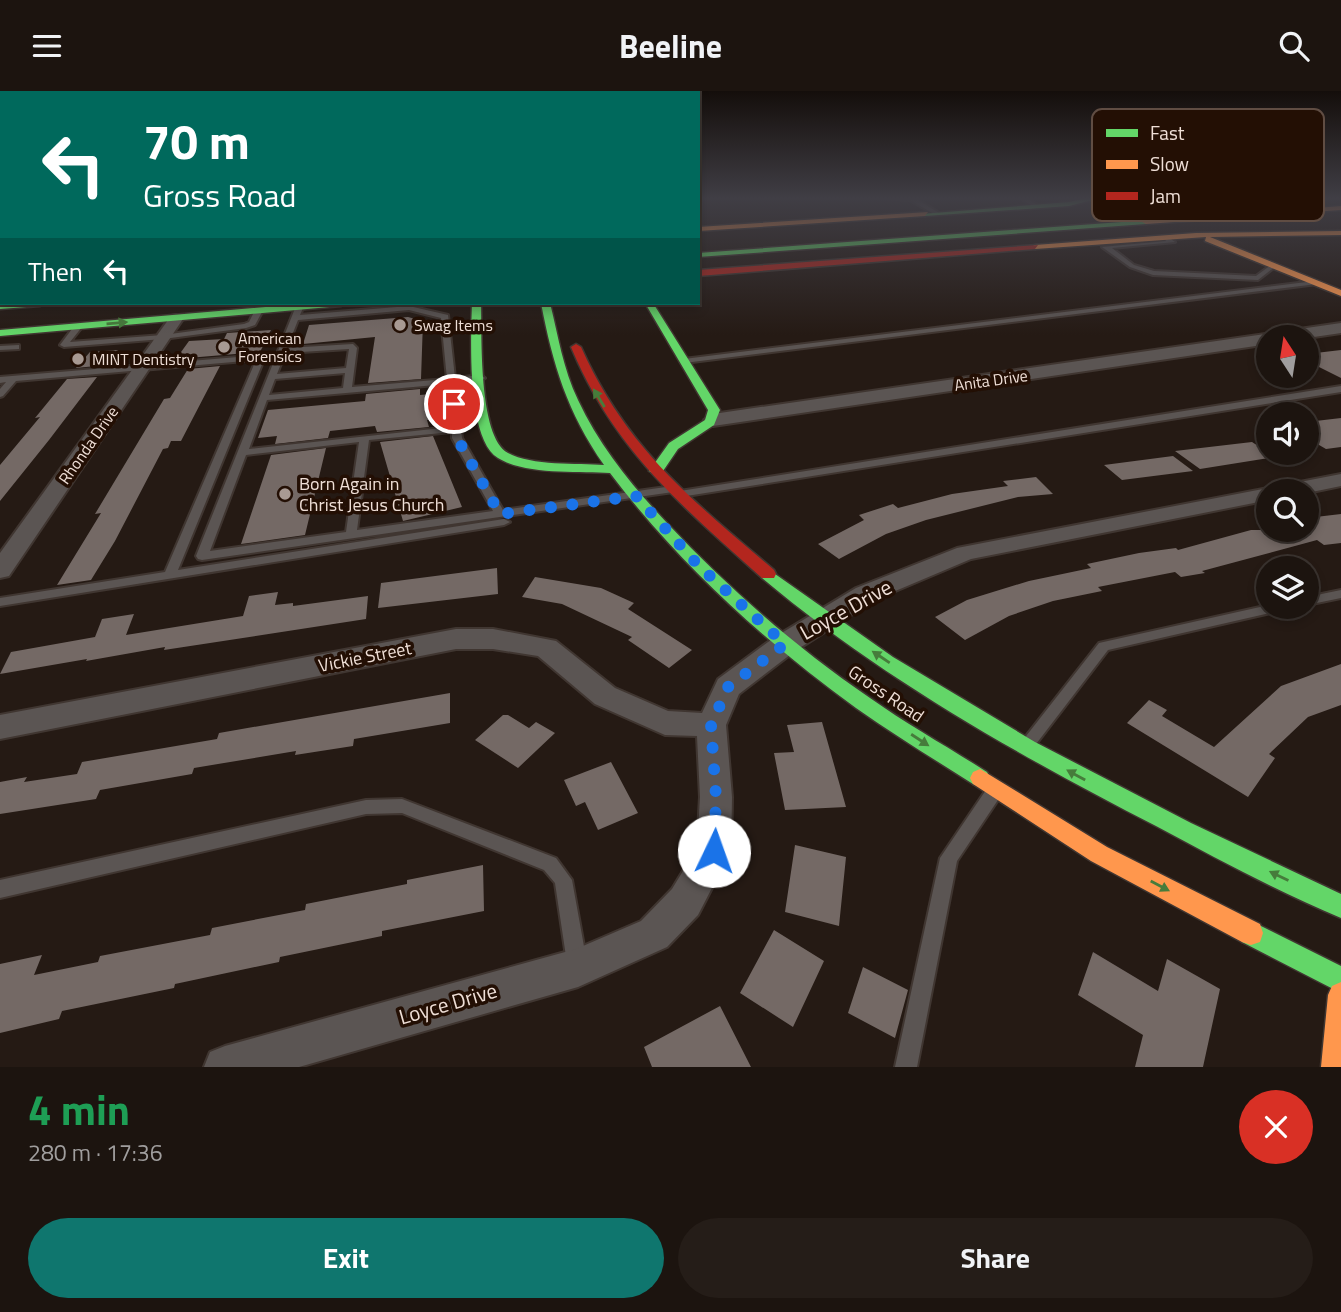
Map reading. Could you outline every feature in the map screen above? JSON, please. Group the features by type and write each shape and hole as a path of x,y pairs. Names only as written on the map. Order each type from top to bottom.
{"main road":[{"path":"700,255 854,244"},
{"path":"700,273 1113,244"},
{"path":"1217,244 1341,293"},
{"path":"0,333 258,312 297,313 332,305"},
{"path":"476,305 484,419 493,448 503,457 516,461 614,469"},
{"name":"Gross Road","path":"546,305 558,363 572,401 614,469 699,566 785,644 864,704 1099,854 1341,980"},
{"path":"650,305 714,410 713,421"},
{"name":"Gross Road","path":"571,328 581,365 597,396 631,445 677,492 824,619 961,710 1115,797 1341,906"},
{"path":"667,431 713,421"},
{"path":"656,471 671,447 713,421"},
{"path":"618,425 638,430"},
{"path":"547,464 571,459 585,451 593,436"},
{"path":"1335,1067 1341,995"}],"street":[{"name":"Rhonda Drive","path":"0,570 176,319"},
{"path":"1320,331 1341,328"},
{"name":"Anita Drive","path":"713,421 1256,341"},
{"path":"1319,484 1341,480"},
{"name":"Loyce Drive","path":"225,1067 578,968 654,934 685,902 714,851 716,797 711,725 728,687 785,644 865,594 965,553 1256,497"},
{"name":"Vickie Street","path":"0,727 456,639 492,639 546,648 605,697 666,723 711,725"}],"lane":[{"path":"1101,245 1132,267 1153,273 1258,278 1273,266"},
{"path":"684,361 1315,283"},
{"path":"500,514 457,438 444,317 409,308 297,313 202,556 500,514 638,498"},
{"path":"78,327 64,345 163,337 246,326 252,323 258,312"},
{"path":"282,351 350,346 353,348 347,390"},
{"path":"0,348 16,347"},
{"path":"0,380 261,357 170,575"},
{"path":"272,377 350,370"},
{"path":"0,394 14,378"},
{"path":"264,398 481,378"},
{"path":"0,602 638,498 1341,389"},
{"path":"242,453 456,429"},
{"path":"351,535 364,438"},
{"path":"1319,599 1341,594"},
{"path":"1026,747 1104,646 1256,612"},
{"path":"906,1067 949,858 996,789"},
{"path":"0,889 366,807 402,806 550,864 563,880 578,968"}],"building":[{"path":"408,317 423,321 421,379 368,383 375,337 303,344 309,325"},
{"name":"American Forensics","path":"271,330 260,352 176,359 189,341 224,339 227,333"},
{"path":"118,350 106,365 76,368 90,352"},
{"path":"1341,350 1341,378 1320,368 1320,352"},
{"path":"220,366 181,441 171,441 168,448 163,449 115,541 91,580 57,585 101,513 95,514 164,399 170,398 188,369"},
{"path":"97,377 0,501 0,465 40,417 35,418 67,379"},
{"path":"420,389 420,395 441,393 441,419 427,420 429,427 377,432 375,426 330,431 328,438 275,444 277,436 258,438 268,410 365,401 366,394"},
{"path":"1341,418 1341,447 1326,449 1319,445 1319,421"},
{"path":"433,436 462,507 403,521 380,442"},
{"path":"1252,442 1256,445 1256,460 1200,469 1175,451"},
{"path":"326,448 305,535 241,544 271,455"},
{"path":"1173,456 1193,471 1122,480 1104,465"},
{"path":"1036,477 1053,494 1018,497 926,520 886,534 839,559 818,544 864,520 859,515 893,504 898,508 952,494 1008,486 1003,481"},
{"path":"1341,514 1341,543 1324,545 1319,541 1319,517"},
{"path":"1256,530 1256,542 1310,542 1202,571 1205,573 1181,577 1175,572 1098,587 1102,591 1053,601 1009,616 965,640 935,617 967,600 1029,581 1091,568 1087,564 1139,553 1176,548 1178,550"},
{"path":"497,568 498,594 378,608 381,583"},
{"path":"535,577 601,588 634,603 628,609 692,650 669,668 628,640 632,637 562,604 522,597"},
{"path":"278,592 275,605 293,603 293,606 368,596 366,619 164,650 165,647 0,674 11,652 95,637 102,619 134,614 126,635 243,616 249,596"},
{"path":"1341,664 1341,705 1308,717 1269,754 1275,758 1248,797 1127,723 1149,700 1167,710 1162,716 1214,747 1281,686"},
{"path":"450,693 450,723 354,739 353,746 295,755 296,751 194,768 192,774 100,790 96,799 0,814 0,782 27,777 24,782 77,774 82,762 217,739 219,733"},
{"path":"503,715 508,715 529,728 536,722 555,733 518,768 475,740"},
{"path":"822,722 846,807 785,810 774,753 794,752 787,725"},
{"path":"611,762 638,813 598,830 585,802 576,806 564,780"},
{"path":"795,845 846,857 839,926 785,912"},
{"path":"483,865 484,911 382,931 382,936 280,957 279,962 175,984 174,988 62,1011 59,1019 0,1033 0,964 42,955 34,975 98,962 100,956 210,935 212,928 305,910 306,904 407,884 407,880"},
{"path":"774,930 824,961 793,1027 740,993"},
{"path":"1093,952 1158,991 1167,959 1220,989 1203,1067 1135,1067 1143,1035 1078,995"},
{"path":"863,967 908,990 895,1038 848,1013"},
{"path":"720,1006 751,1067 652,1067 644,1047"}],"traffic: fast":[{"path":"700,255 853,244"},
{"path":"0,306 13,305"},
{"path":"0,333 318,305"},
{"path":"476,305 479,385 486,429 492,445 501,455 524,462 614,469"},
{"path":"546,305 563,376 581,419 616,472 658,521 740,604 813,666 878,714 980,778"},
{"path":"650,305 714,410 710,422 673,446 656,471"},
{"path":"768,574 806,605 907,675 1028,748 1131,803 1341,906"},
{"path":"1251,933 1341,980"}],"traffic: slow":[{"path":"1035,247 1081,244"},
{"path":"1219,244 1341,293"},
{"path":"980,778 1099,854 1251,933"},
{"path":"1335,1067 1341,995"}],"traffic: jam":[{"path":"700,273 1035,247"},
{"path":"576,347 591,382 632,444 684,499 768,574"}],"place":[{"name":"Swag Items","path":"400,325"},
{"name":"American Forensics","path":"224,347"},
{"name":"MINT Dentistry","path":"78,359"},
{"name":"Born Again in Christ Jesus Church","path":"285,494"}],"route":[{"path":"454,404 457,438 500,514 636,496 699,566 785,644 728,687 711,725 716,797 714,851"}]}
